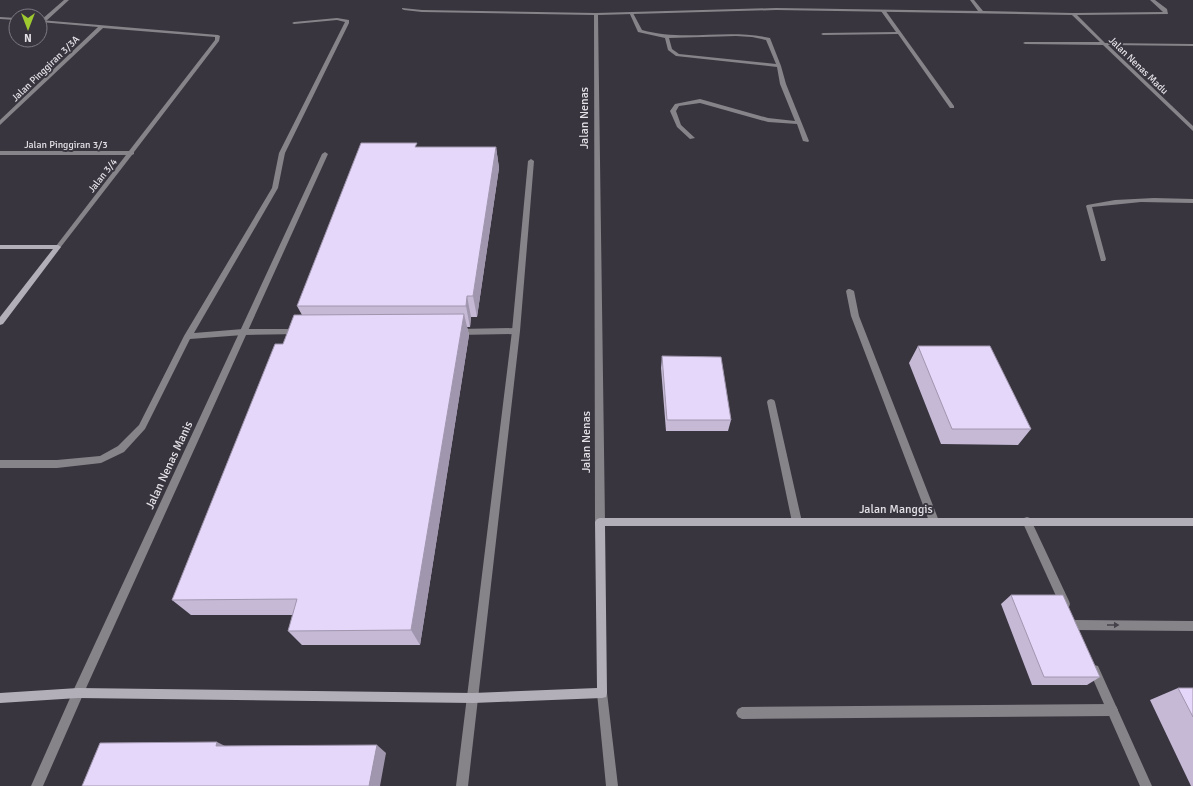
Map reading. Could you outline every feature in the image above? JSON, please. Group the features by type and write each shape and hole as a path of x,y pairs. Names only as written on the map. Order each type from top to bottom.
{"street":[{"path":"48,15 67,0"},
{"path":"972,0 982,13"},
{"path":"404,9 422,11 596,14 776,9 1073,14 1166,13 1165,10 1152,0"},
{"path":"884,11 952,107"},
{"path":"632,13 640,31 652,36 667,38 752,34 768,39 779,66 783,84 806,141"},
{"name":"Jalan Nenas","path":"596,14 602,693 612,786"},
{"name":"Jalan Nenas Madu","path":"1073,14 1193,128"},
{"path":"0,464 57,464 101,459 121,449 142,427 188,336 275,188 282,152 348,23 347,21 337,19 294,23"},
{"path":"48,22 102,26"},
{"name":"Jalan 3/4","path":"0,322 132,152 217,40 218,36 102,26"},
{"name":"Jalan Pinggiran 3/3A","path":"0,123 102,26"},
{"path":"823,34 899,33"},
{"path":"667,38 670,50 678,55 779,66"},
{"path":"1025,42 1192,45"},
{"path":"692,138 679,126 673,111 677,105 700,101 768,120 798,123"},
{"name":"Jalan Pinggiran 3/3","path":"0,152 132,152"},
{"name":"Jalan Nenas Manis","path":"37,786 78,693 325,154"},
{"path":"462,786 516,331 531,161"},
{"path":"1103,259 1089,206 1111,201 1147,199 1193,201"},
{"path":"0,247 58,247"},
{"path":"850,291 855,316 934,521"},
{"path":"446,332 516,331"},
{"path":"188,336 243,332 305,332"},
{"path":"771,402 797,522"},
{"path":"1027,521 1080,639"},
{"name":"Jalan Manggis","path":"600,522 1193,522"},
{"path":"1071,618 1193,626"},
{"path":"1090,661 1146,786"},
{"path":"0,698 78,693 473,698 602,693"},
{"path":"742,713 1112,710"}],"building":[{"path":"361,143 417,143 415,147 496,147 473,296 467,296 466,306 297,306"},
{"path":"464,314 411,630 288,631 297,599 172,600 275,344 283,344 294,315"},
{"path":"918,346 990,346 1031,429 952,429"},
{"path":"662,356 721,357 731,420 667,420"},
{"path":"1011,595 1063,595 1100,677 1044,677"},
{"path":"1178,688 1193,688 1193,717"},
{"path":"217,742 216,746 377,745 369,786 82,786 100,743"}]}
